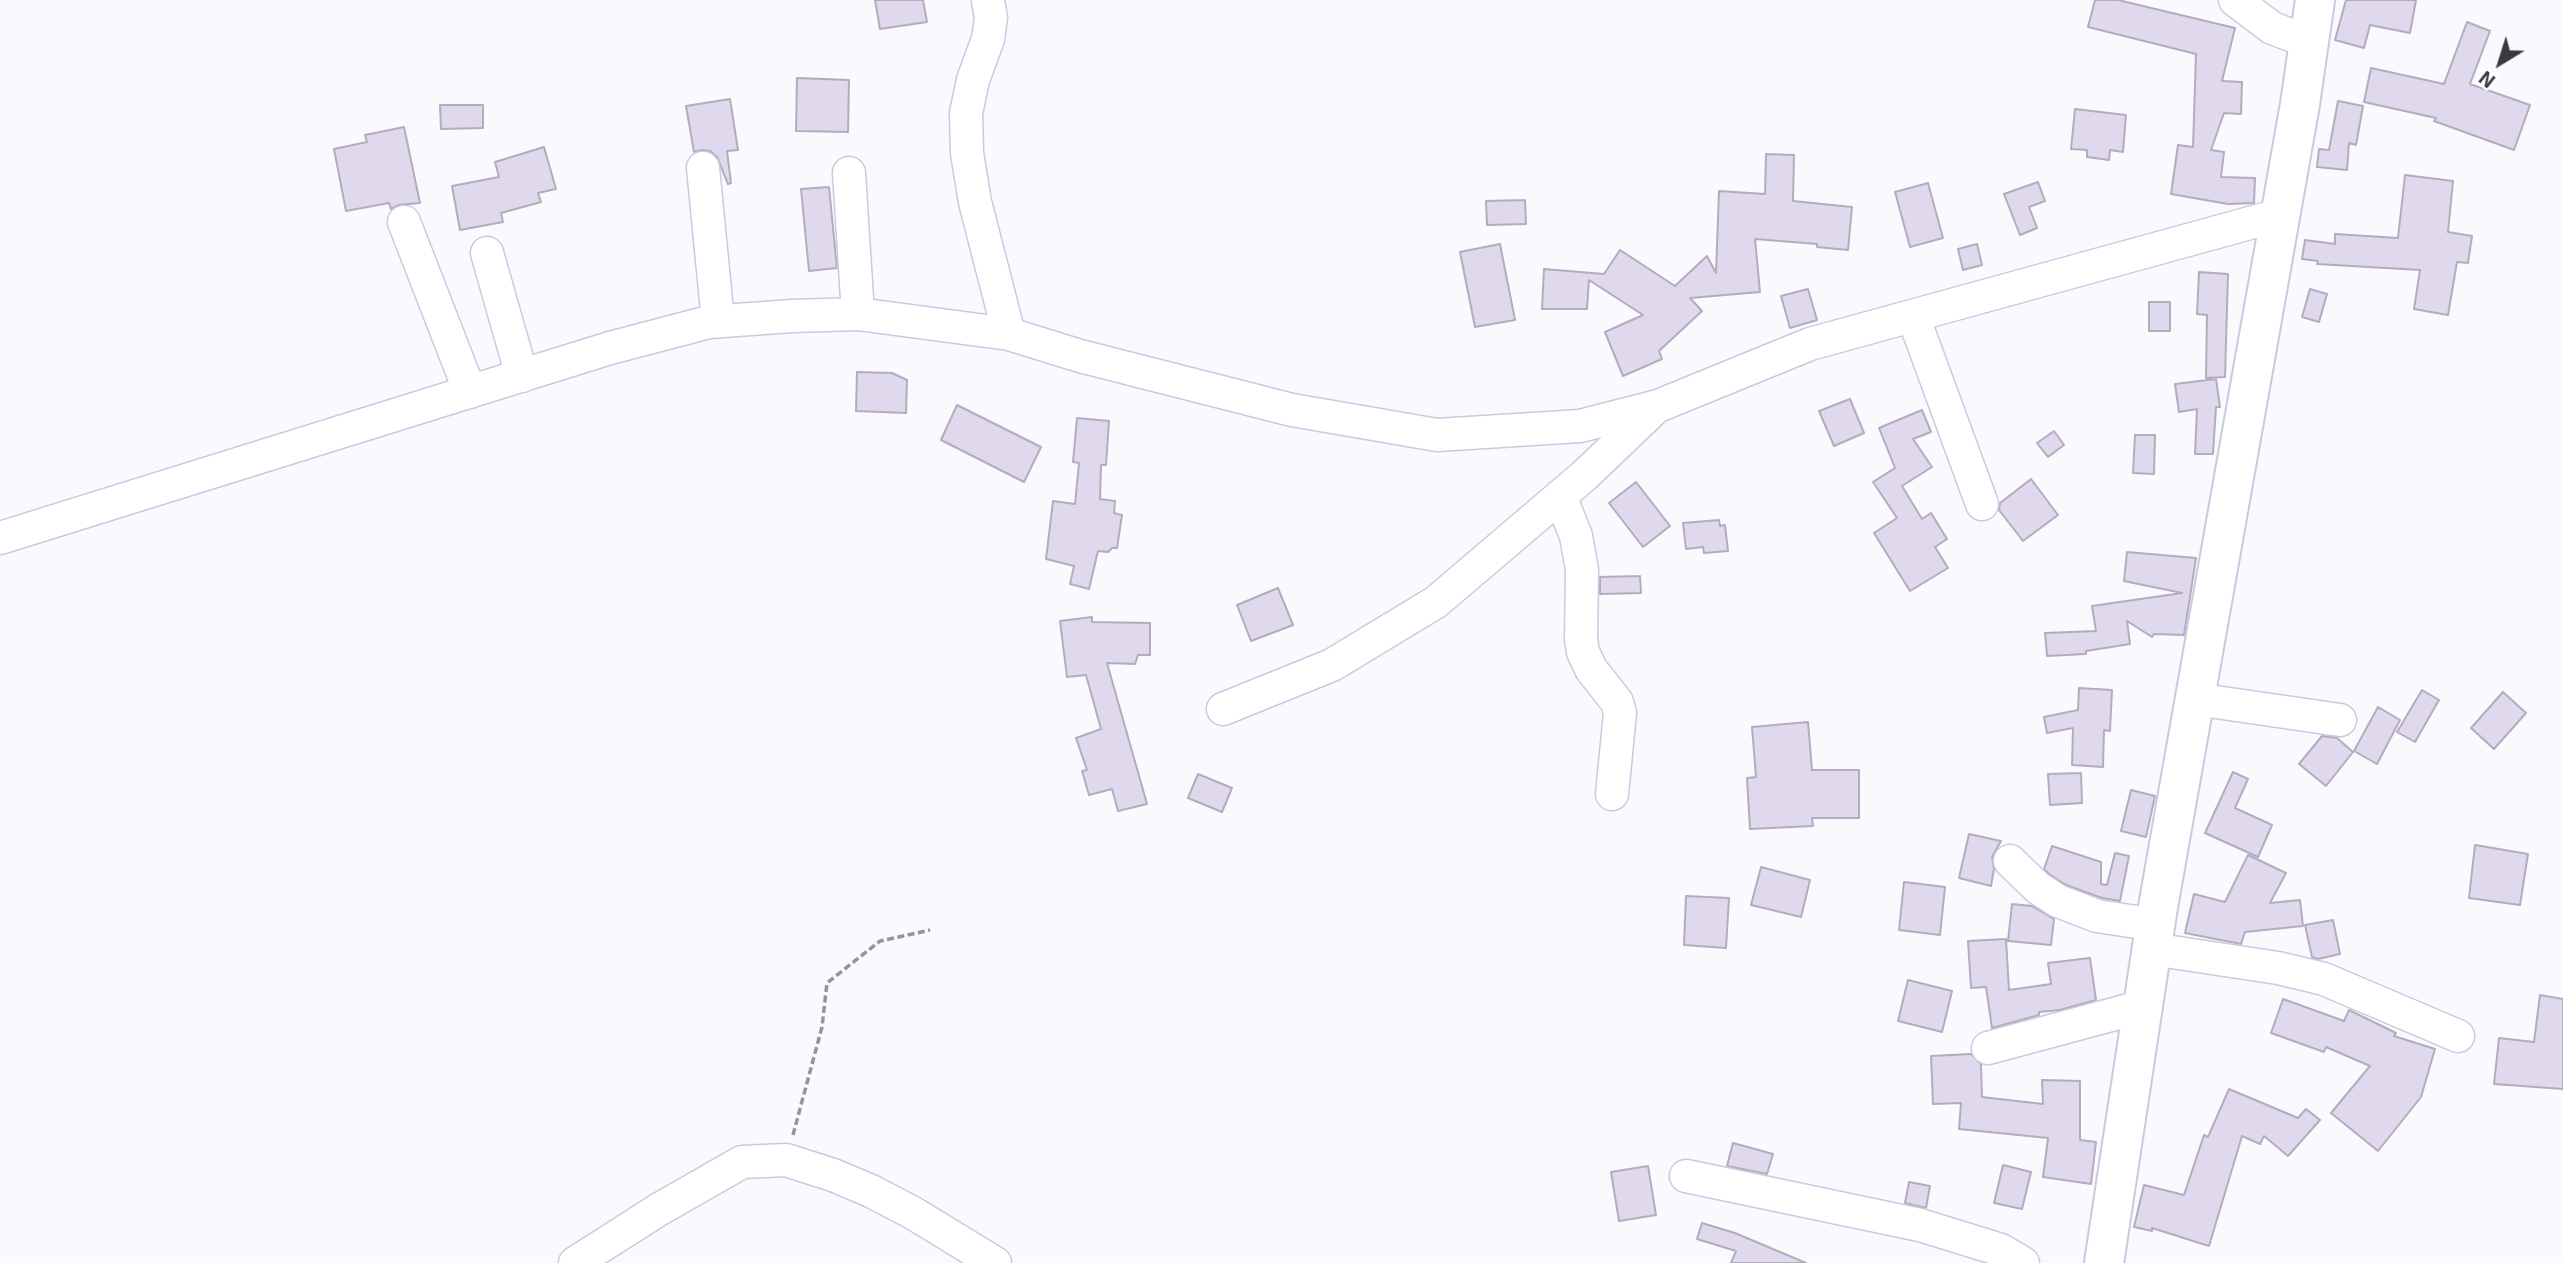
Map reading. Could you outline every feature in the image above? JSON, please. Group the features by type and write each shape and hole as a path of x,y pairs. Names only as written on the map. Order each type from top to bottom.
{"main road":[{"path":"2104,1263 2154,937 2315,0"}],"street":[{"path":"988,0 991,18 988,39 973,80 966,113 967,153 975,202 1009,334"},
{"path":"2235,0 2272,28 2309,42"},
{"path":"703,168 718,321"},
{"path":"849,173 858,314"},
{"path":"0,538 610,348 718,321 858,314 1009,334 1080,356 1292,410 1437,435 1580,426 1658,406 1810,344 2278,215"},
{"path":"404,222 470,392"},
{"path":"487,253 522,376"},
{"path":"1913,316 1982,505"},
{"path":"1223,709 1332,665 1436,602 1560,496 1658,406"},
{"path":"1560,496 1576,536 1582,570 1583,652 1591,669 1617,702 1620,713 1612,794"},
{"path":"2194,699 2340,720"},
{"path":"2010,861 2038,888 2058,901 2154,937 2324,979 2458,1036"},
{"path":"1988,1048 2144,1006"},
{"path":"575,1263 658,1210 742,1162 786,1160 833,1174 871,1191 995,1263"},
{"path":"1686,1176 1920,1225 2001,1250 2023,1263"}],"path":[{"path":"786,1160 822,1027 827,983 880,941 930,930"}],"building":[{"path":"875,0 923,0 927,22 880,29"},
{"path":"2095,0 2118,0 2235,28 2222,81 2242,82 2241,114 2224,113 2211,150 2224,152 2221,177 2255,178 2254,203 2228,204 2171,194 2178,145 2193,147 2196,54 2088,27"},
{"path":"2346,0 2416,0 2410,33 2370,25 2364,48 2335,40"},
{"path":"2467,22 2490,31 2470,84 2530,105 2514,150 2434,121 2436,118 2364,102 2371,68 2444,84"},
{"path":"797,78 849,80 848,132 796,131"},
{"path":"730,99 738,150 727,151 731,183 728,184 717,157 710,151 694,152 686,106"},
{"path":"2338,101 2363,106 2356,145 2349,143 2347,170 2317,167 2319,149 2329,150"},
{"path":"440,105 483,105 483,128 441,129"},
{"path":"2075,109 2126,115 2123,152 2110,150 2109,160 2087,157 2087,150 2071,149"},
{"path":"404,127 420,203 398,205 391,209 389,203 346,211 334,149 367,142 365,135"},
{"path":"544,147 556,189 538,193 541,202 501,213 503,222 460,230 452,186 499,177 495,162"},
{"path":"1766,154 1794,155 1793,201 1852,207 1848,250 1817,247 1817,244 1755,239 1760,292 1690,298 1702,311 1659,351 1662,359 1623,376 1605,332 1643,315 1589,280 1587,309 1542,309 1544,269 1604,274 1620,250 1675,286 1707,256 1716,273 1719,191 1765,194"},
{"path":"2405,175 2453,181 2448,232 2472,236 2468,263 2457,262 2448,315 2414,309 2420,270 2317,264 2318,261 2302,259 2305,240 2335,244 2335,234 2398,238"},
{"path":"2038,182 2045,201 2029,207 2037,228 2020,235 2004,194"},
{"path":"1928,183 1943,238 1910,247 1895,192"},
{"path":"829,187 837,268 809,271 801,189"},
{"path":"1525,200 1526,224 1487,225 1486,201"},
{"path":"1500,244 1515,320 1475,327 1460,252"},
{"path":"1977,244 1982,265 1963,270 1958,249"},
{"path":"2199,272 2228,274 2225,377 2206,378 2207,315 2197,314"},
{"path":"1808,289 1817,320 1790,328 1781,296"},
{"path":"2310,289 2327,294 2319,322 2302,317"},
{"path":"2149,302 2170,302 2170,331 2149,331"},
{"path":"857,372 892,373 907,380 906,413 856,411"},
{"path":"2216,379 2220,407 2216,407 2213,454 2195,454 2197,409 2179,412 2175,384"},
{"path":"1850,399 1864,433 1834,446 1819,411"},
{"path":"957,405 1041,447 1024,482 941,440"},
{"path":"1922,410 1931,432 1913,439 1932,467 1902,486 1922,519 1931,513 1947,539 1935,547 1948,568 1910,591 1874,533 1897,518 1873,482 1895,468 1879,428"},
{"path":"1077,418 1109,421 1106,465 1101,465 1100,499 1115,501 1114,513 1122,515 1117,548 1108,552 1098,551 1089,589 1070,584 1074,566 1046,559 1053,501 1075,504 1079,463 1073,462"},
{"path":"2054,431 2064,445 2048,457 2037,443"},
{"path":"2135,435 2155,435 2154,474 2133,473"},
{"path":"2031,479 2058,515 2023,541 1999,510 2000,503"},
{"path":"1636,482 1670,526 1643,547 1609,503"},
{"path":"1719,520 1720,526 1725,525 1728,551 1704,553 1703,547 1686,549 1683,523"},
{"path":"2127,552 2196,558 2184,635 2154,634 2152,637 2127,621 2130,644 2086,651 2086,654 2047,656 2045,633 2096,631 2092,606 2182,593 2124,581"},
{"path":"1640,576 1641,593 1600,594 1600,577"},
{"path":"1278,588 1293,625 1251,641 1237,605"},
{"path":"1092,617 1092,622 1150,623 1150,655 1138,655 1135,664 1107,663 1147,804 1118,811 1112,789 1089,795 1082,771 1087,770 1076,738 1101,729 1086,675 1067,677 1060,621"},
{"path":"2079,688 2112,690 2110,731 2104,730 2103,767 2072,765 2073,728 2047,733 2044,717 2078,710"},
{"path":"2422,690 2439,700 2415,742 2397,732"},
{"path":"2503,692 2526,713 2494,749 2471,728"},
{"path":"2378,707 2400,720 2377,764 2354,751"},
{"path":"1808,722 1812,770 1859,770 1859,818 1812,818 1813,826 1750,829 1747,778 1756,777 1752,727"},
{"path":"2322,736 2337,738 2353,752 2326,786 2299,764"},
{"path":"2233,772 2248,779 2235,808 2272,825 2258,857 2205,833"},
{"path":"2081,773 2082,803 2050,805 2048,774"},
{"path":"1198,774 1232,788 1222,812 1188,798"},
{"path":"2131,790 2155,796 2146,837 2121,831"},
{"path":"1969,834 2001,841 1992,857 1994,869 1991,886 1959,878"},
{"path":"2475,845 2528,854 2520,905 2469,898"},
{"path":"2052,846 2101,862 2101,884 2107,885 2115,853 2129,856 2120,901 2102,898 2066,885 2049,874 2044,869"},
{"path":"2248,855 2286,873 2270,903 2300,900 2303,926 2245,932 2241,944 2185,933 2194,894 2225,902"},
{"path":"1761,867 1810,880 1801,917 1751,905"},
{"path":"1904,882 1945,887 1940,935 1899,930"},
{"path":"1686,896 1729,898 1726,948 1684,945"},
{"path":"2012,904 2032,906 2054,919 2051,945 2008,941"},
{"path":"2333,920 2340,954 2318,959 2312,957 2305,925"},
{"path":"2006,939 2009,990 2051,984 2048,963 2090,958 2096,1000 2060,1010 2039,1012 2039,1015 1992,1028 1986,987 1971,988 1968,941"},
{"path":"1908,980 1952,991 1942,1032 1898,1021"},
{"path":"2540,995 2563,999 2563,1089 2494,1084 2499,1038 2534,1042"},
{"path":"2283,999 2344,1021 2349,1010 2396,1033 2394,1036 2435,1049 2421,1097 2378,1151 2331,1113 2370,1066 2326,1047 2324,1052 2271,1033"},
{"path":"1971,1054 1981,1064 1982,1097 2043,1104 2042,1080 2080,1081 2080,1140 2096,1142 2091,1184 2043,1177 2048,1138 1959,1129 1961,1103 1933,1104 1931,1056"},
{"path":"2229,1089 2298,1118 2306,1109 2320,1120 2288,1156 2264,1136 2260,1144 2242,1136 2209,1246 2152,1228 2152,1231 2134,1227 2144,1185 2184,1195 2204,1135 2208,1137"},
{"path":"1733,1143 1773,1154 1767,1174 1727,1166"},
{"path":"2003,1165 2031,1172 2022,1209 1994,1203"},
{"path":"1648,1166 1656,1215 1619,1221 1611,1172"},
{"path":"1909,1182 1930,1186 1926,1208 1905,1203"},
{"path":"1702,1223 1735,1233 1806,1263 1731,1263 1736,1251 1697,1239"}]}
